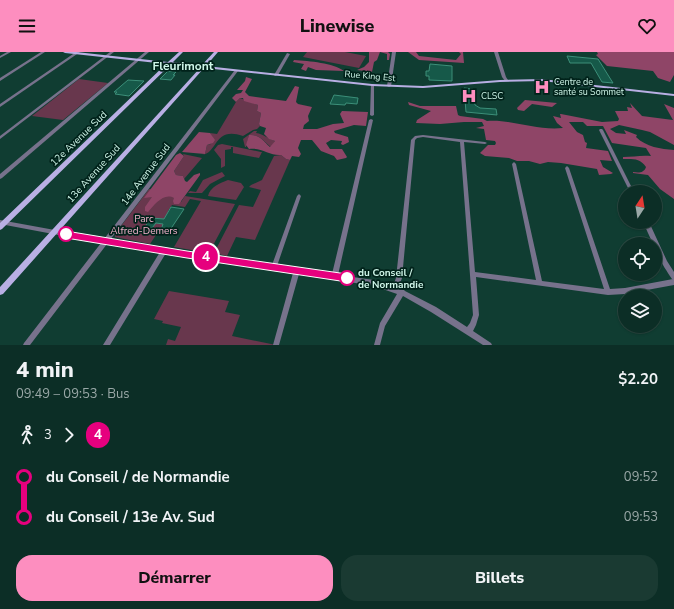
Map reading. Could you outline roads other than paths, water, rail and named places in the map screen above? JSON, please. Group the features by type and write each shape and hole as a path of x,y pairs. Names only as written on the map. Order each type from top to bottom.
{"main road":[{"name":"Rue King Est","path":"65,52 372,85 425,87 506,80 561,82 674,95"},
{"name":"12e Avenue Sud","path":"1,224 181,52"},
{"name":"13e Avenue Sud","path":"0,292 216,52"}],"street":[{"path":"0,57 9,52"},
{"path":"0,80 43,52"},
{"path":"0,138 112,52"},
{"path":"0,177 147,52"},
{"path":"389,86 394,52"},
{"path":"496,52 504,78 506,80"},
{"path":"0,106 77,53"},
{"path":"276,75 288,54"},
{"name":"14e Avenue Sud","path":"26,345 236,71"},
{"path":"335,276 371,117 372,85"},
{"path":"601,130 628,185"},
{"path":"377,345 382,325 398,290 414,138 423,136 485,143"},
{"path":"462,140 474,274 476,315 473,325 468,332"},
{"path":"514,164 540,284"},
{"path":"567,168 608,292"},
{"path":"274,267 299,196"},
{"path":"1,224 164,251 374,283 398,290 424,302 489,345"},
{"path":"649,229 674,277"},
{"path":"106,345 164,251"},
{"path":"276,345 297,271"},
{"path":"474,274 608,292 625,291 674,282"}],"place":[{"name":"Centre de santé su Sommet","path":"542,87"},
{"name":"CLSC","path":"469,96"},
{"name":"du Conseil / de Normandie","path":"347,278"}],"district":[{"name":"Fleurimont","path":"183,66"}],"park label":[{"name":"Parc Alfred-Demers","path":"144,224"}]}
